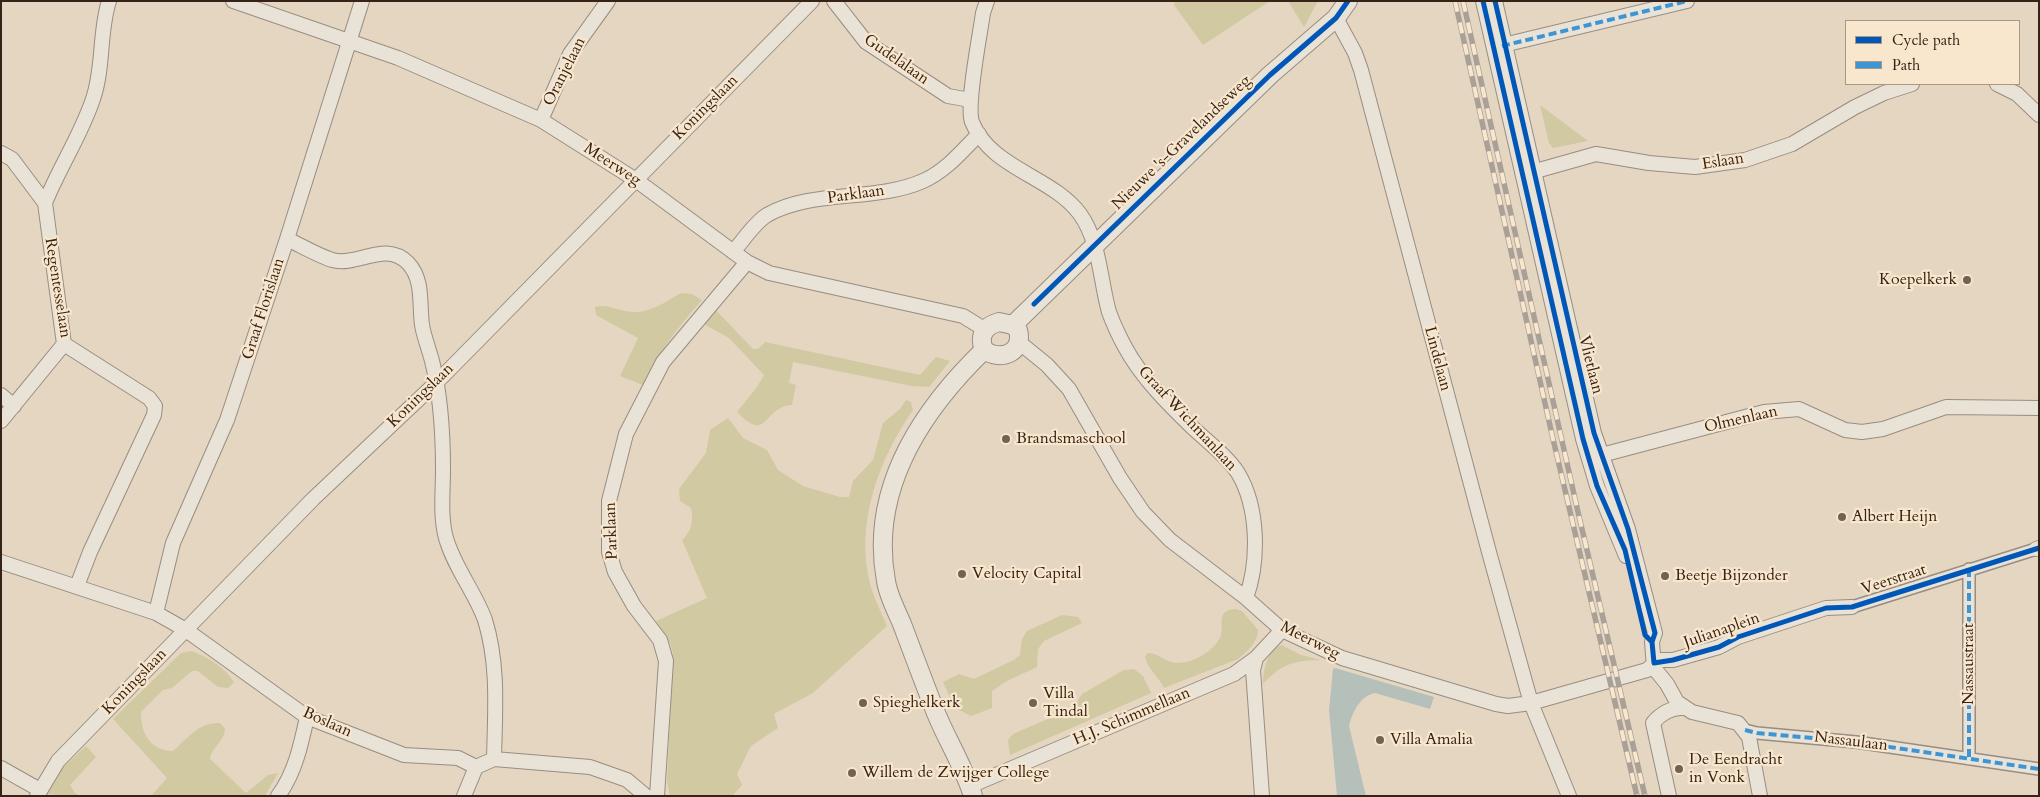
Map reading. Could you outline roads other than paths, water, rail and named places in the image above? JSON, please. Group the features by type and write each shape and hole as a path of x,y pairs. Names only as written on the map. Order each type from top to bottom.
{"street":[{"path":"45,203 94,99 102,59 105,13 109,1"},
{"name":"Meerweg","path":"233,1 349,43 398,58 541,120 636,180 747,262 769,273 792,280 963,316 984,329"},
{"name":"Graaf Florislaan","path":"156,613 173,543 227,420 287,239 362,1"},
{"name":"Oranjelaan","path":"541,120 570,54 608,1"},
{"name":"Koningslaan","path":"38,793 58,761 313,499 438,382 812,1"},
{"name":"Gudelalaan","path":"834,1 866,42 948,96 970,100"},
{"name":"Graaf Wichmanlaan","path":"987,1 970,100 972,120 979,134 1002,158 1067,200 1080,214 1094,247 1110,313 1125,347 1142,374 1238,474 1247,496 1251,514 1256,557 1252,581 1246,598"},
{"name":"Nieuwe 's-Gravelandseweg","path":"1013,324 1270,75 1336,18 1348,1"},
{"name":"Vlietlaan","path":"1483,1 1499,47 1595,457 1628,529 1654,633 1652,642 1654,663"},
{"name":"Vlietlaan","path":"1495,1 1499,47"},
{"path":"1499,47 1687,1"},
{"name":"Lindelaan","path":"1336,18 1355,53 1361,70 1488,552 1531,703 1569,796"},
{"name":"Eslaan","path":"1527,173 1596,154 1649,163 1695,167 1745,160 1792,144 1856,107 1884,93 1909,85"},
{"path":"2000,85 2017,94 2039,115"},
{"name":"Parklaan","path":"733,252 765,216 780,209 807,202 890,191 924,181 952,162 979,134"},
{"name":"Regentesselaan","path":"1,153 12,159 45,203 64,344 149,398 155,406 154,416 90,552 77,586"},
{"path":"287,239 333,260 348,260 382,253 395,255 408,263 417,277 421,292 422,325 438,382 446,538 484,619 493,650 495,682 494,759"},
{"name":"Parklaan","path":"657,796 666,661 660,640 634,606 615,572 610,552 609,501 626,434 663,362 747,262"},
{"path":"999,322 1013,324 1018,330 1020,343 1017,348 1010,354 991,355 984,350 982,336 984,329 999,322"},
{"name":"Meerweg","path":"1020,343 1047,364 1069,389 1120,478 1143,512 1170,540 1246,598 1282,630 1342,658 1508,706 1531,703 1647,670 1654,663"},
{"path":"1,421 64,344"},
{"path":"972,791 936,713 886,582 882,544 886,502 896,471 919,428 930,412 984,350"},
{"path":"1,395 14,406"},
{"name":"Olmenlaan","path":"1595,457 1764,412 1799,408 1846,430 1862,432 1883,429 1946,407 2039,408"},
{"name":"Veerstraat","path":"1826,608 1852,607 2037,549"},
{"name":"Boslaan","path":"1,562 156,613 186,630 307,717 404,755 458,758 476,767"},
{"name":"Nassaustraat","path":"1969,569 1969,759"},
{"name":"Julianaplein","path":"1654,663 1673,660 1719,647 1738,637 1826,608"},
{"name":"H.J. Schimmellaan","path":"972,791 1234,674 1256,658 1282,630"},
{"path":"1256,658 1253,670 1262,796"},
{"path":"1654,663 1657,673 1683,708"},
{"path":"1666,712 1671,707 1673,695"},
{"path":"1669,796 1653,723 1656,718 1666,712 1683,708"},
{"name":"Nassaulaan","path":"1683,708 1738,722 1745,730 1751,732 1856,742 2039,768"},
{"path":"278,796 288,782 300,751 307,717"},
{"path":"1745,730 1749,738 1760,796"},
{"path":"464,796 476,767 494,759 590,767 627,780 646,796"},
{"path":"1,768 38,793"}],"railway":[{"path":"1455,1 1553,439 1637,796"},
{"path":"1463,1 1578,512 1645,796"}],"place":[{"name":"Koepelkerk","path":"1967,280"},
{"name":"Brandsmaschool","path":"1006,439"},
{"name":"Albert Heijn","path":"1842,517"},
{"name":"Velocity Capital","path":"962,574"},
{"name":"Beetje Bijzonder","path":"1665,576"},
{"name":"Spieghelkerk","path":"863,703"},
{"name":"Villa Tindal","path":"1033,703"},
{"name":"Villa Amalia","path":"1380,740"},
{"name":"De Eendracht in Vonk","path":"1679,769"},
{"name":"Willem de Zwijger College","path":"852,773"}]}
